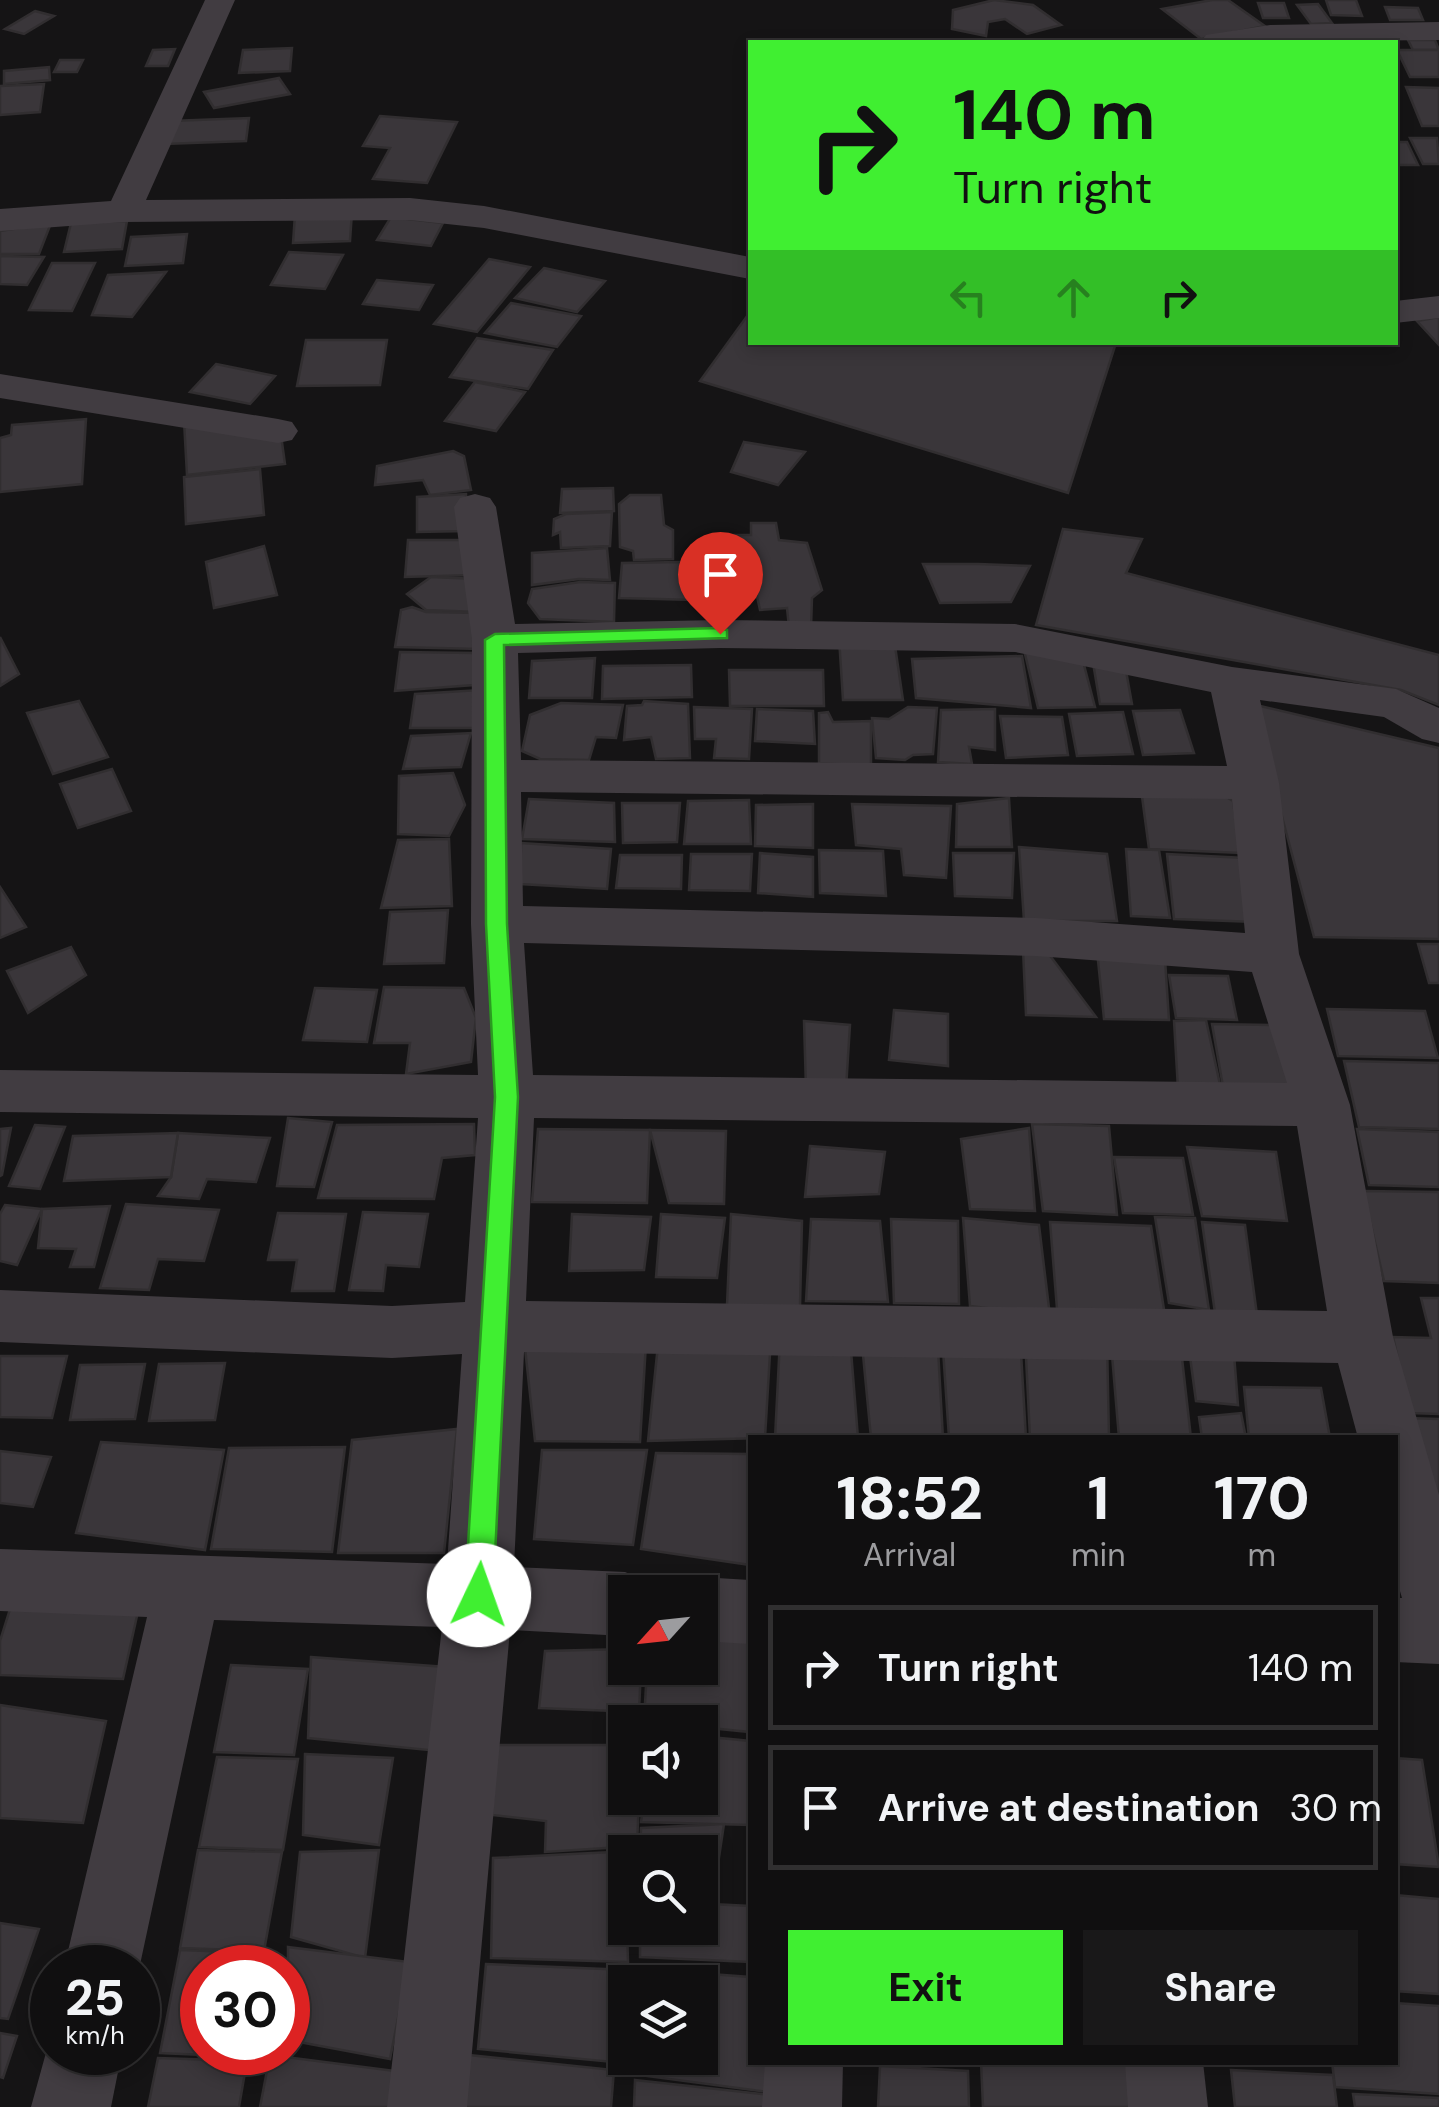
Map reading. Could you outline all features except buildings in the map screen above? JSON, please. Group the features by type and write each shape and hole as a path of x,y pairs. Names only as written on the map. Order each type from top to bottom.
{"street":[{"path":"124,211 220,0"},
{"path":"1230,40 1270,34 1439,31"},
{"path":"0,220 124,211 410,208 484,217 748,268"},
{"path":"1398,312 1439,307"},
{"path":"0,386 278,431"},
{"path":"427,2107 479,1595 507,1097 497,924 495,640 475,508"},
{"path":"495,640 720,634 1016,638 1232,682 1396,704 1439,728"},
{"path":"1232,682 1255,783 1273,954 1322,1104 1362,1337 1389,1435"},
{"path":"497,776 1255,783"},
{"path":"497,924 1036,937 1273,954"},
{"path":"0,1090 1322,1104"},
{"path":"0,1316 392,1332 494,1326 1362,1337"},
{"path":"1398,1465 1439,1611"},
{"path":"0,1580 187,1590 479,1595 608,1603"},
{"path":"107,1945 187,1590"},
{"path":"718,1610 748,1612"},
{"path":"1398,1630 1439,1632"},
{"path":"802,2107 804,2065"},
{"path":"1164,2065 1168,2107"},
{"path":"71,2107 78,2075"}],"route":[{"path":"479,1595 507,1097 497,924 495,640 720,634"}]}
